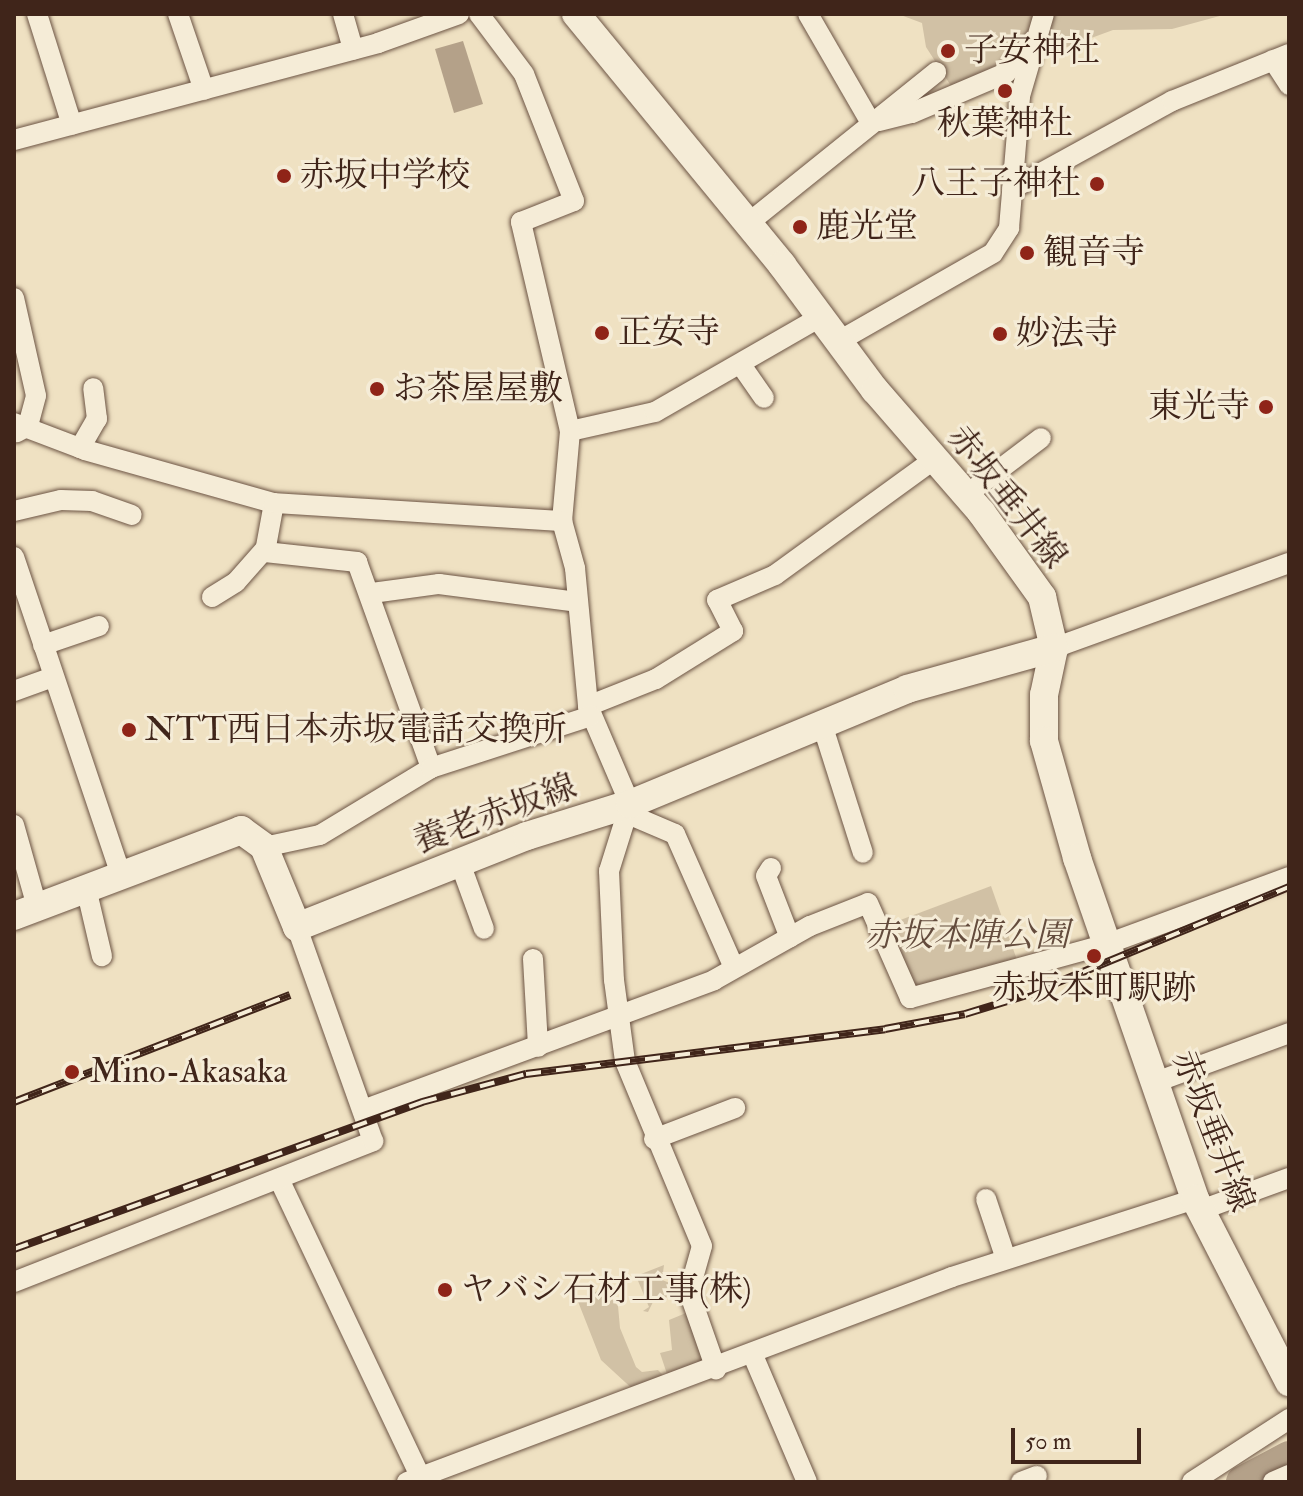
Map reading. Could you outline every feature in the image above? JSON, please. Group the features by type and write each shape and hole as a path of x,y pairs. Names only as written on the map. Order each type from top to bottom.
{"main road":[{"name":"赤坂垂井線","path":"576,14 933,460 966,495 1042,597 1054,648 1044,695 1044,741 1107,944 1198,1204 1289,1382"},
{"name":"養老赤坂線","path":"297,927 460,863 629,809 907,689 1054,648"},
{"path":"26,911 241,830 264,847 297,927"}],"street":[{"path":"37,14 72,125"},
{"path":"178,14 204,90"},
{"path":"343,14 353,50"},
{"path":"14,140 353,50 459,14"},
{"path":"479,14 524,74 574,201 521,222 570,431 562,521 575,568 589,711 629,809 675,834 734,968"},
{"path":"808,14 871,123"},
{"path":"839,341 993,253 1009,228 1020,96 1044,14"},
{"path":"871,123 912,113 1006,73 1036,37"},
{"path":"1012,189 1172,101 1281,57 1289,85"},
{"path":"746,225 936,72"},
{"path":"14,298 36,396 19,428 274,503 562,521"},
{"path":"570,431 655,412 820,317"},
{"path":"741,365 764,398"},
{"path":"80,448 97,419 93,388"},
{"path":"966,495 1041,438"},
{"path":"264,847 320,835 431,768 589,711 656,679 733,631 717,600 775,575 933,460"},
{"path":"14,511 61,500 92,501 132,515"},
{"path":"212,597 236,582 266,548 274,503"},
{"path":"266,548 357,562 372,593 431,768"},
{"path":"14,557 121,875"},
{"path":"1054,648 1289,563"},
{"path":"372,593 439,584 577,602"},
{"path":"43,645 99,626"},
{"path":"14,691 53,677"},
{"path":"822,724 863,853"},
{"path":"629,809 609,871 618,1012 625,1061 654,1139 682,1189 702,1246 689,1292 716,1369"},
{"path":"14,825 26,911"},
{"path":"460,863 484,929"},
{"path":"771,868 766,876 790,938"},
{"path":"366,1109 538,1047 618,1012 734,968 790,938 868,903 910,998 1107,944 1289,877"},
{"path":"86,888 102,956"},
{"path":"14,1282 366,1147 374,1132 297,927"},
{"path":"533,959 538,1047"},
{"path":"1156,1082 1289,1033"},
{"path":"654,1139 735,1108"},
{"path":"279,1179 413,1479 1006,1259 1289,1178"},
{"path":"986,1199 1006,1259"},
{"path":"752,1353 807,1482"},
{"path":"1192,1482 1289,1419"},
{"path":"1273,1482 1289,1475"}],"green space":[{"path":"898,14 1227,14 1172,29 1113,30 953,89 926,47 922,23"},
{"name":"赤坂本陣公園","path":"991,886 1017,960 916,992 887,925"},
{"path":"664,1265 662,1280 670,1283 666,1299 654,1300 648,1312 643,1311 649,1307 636,1276"},
{"path":"603,1289 618,1306 620,1328 636,1367 642,1372 658,1370 663,1375 638,1394 601,1360 577,1299"},
{"path":"686,1313 710,1364 669,1380 660,1353 672,1350 669,1320"}],"shaded area":[{"path":"463,41 483,104 454,113 435,49"}],"waterway":[{"path":"1242,1482 1289,1457"}],"railway":[{"path":"14,1249 422,1102 526,1074 885,1029 965,1014 1027,995 1289,887"},
{"path":"14,1102 290,995"}],"place":[{"name":"子安神社","path":"948,51"},
{"name":"秋葉神社","path":"1005,91"},
{"name":"赤坂中学校","path":"284,176"},
{"name":"八王子神社","path":"1097,184"},
{"name":"鹿光堂","path":"800,227"},
{"name":"観音寺","path":"1027,253"},
{"name":"正安寺","path":"602,333"},
{"name":"妙法寺","path":"1000,334"},
{"name":"お茶屋屋敷","path":"377,389"},
{"name":"東光寺","path":"1266,407"},
{"name":"NTT西日本赤坂電話交換所","path":"129,730"},
{"name":"赤坂本町駅跡","path":"1094,956"},
{"name":"Mino-Akasaka","path":"72,1072"},
{"name":"ヤバシ石材工事(株)","path":"445,1290"}]}
